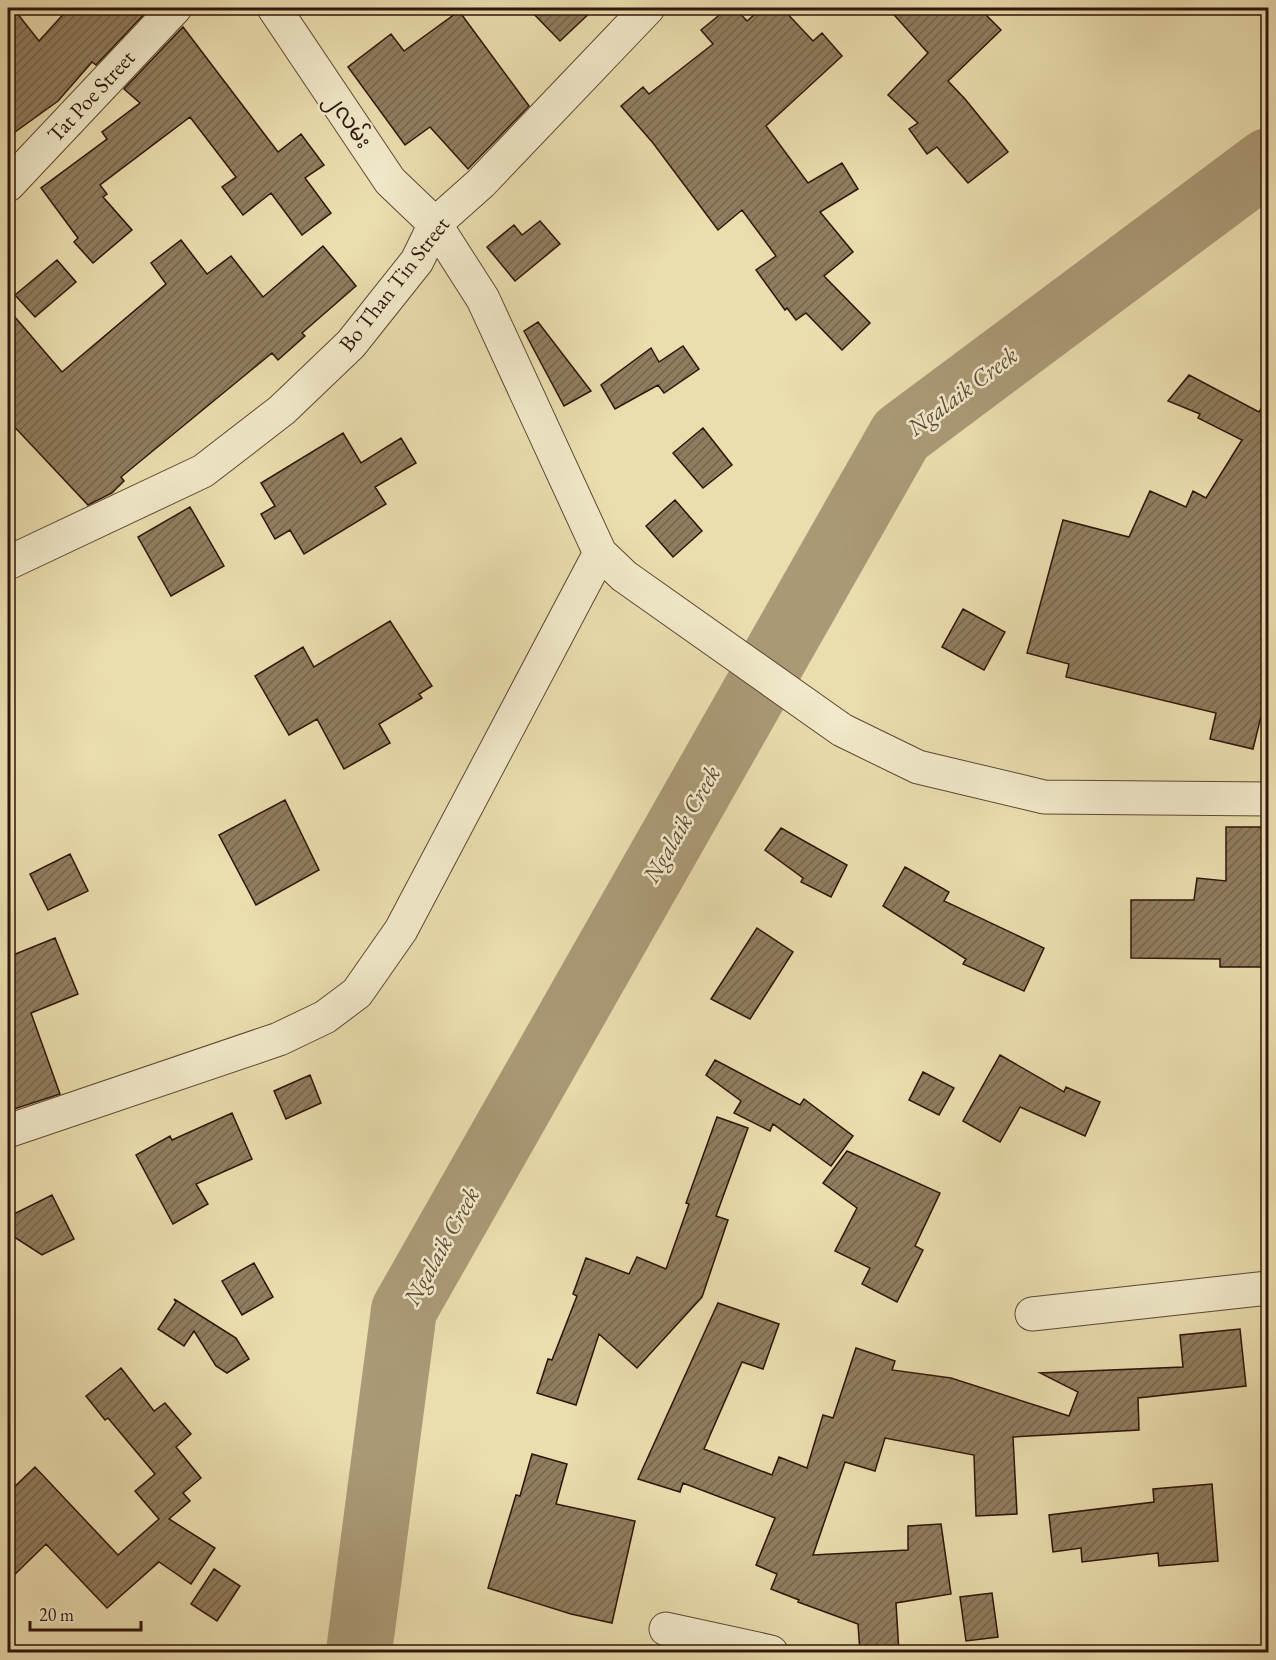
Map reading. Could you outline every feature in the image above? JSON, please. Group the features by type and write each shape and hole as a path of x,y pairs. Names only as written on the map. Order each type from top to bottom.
{"street":[{"name":"Tat Poe Street","path":"8,185 175,8"},
{"name":"၂လမ်း","path":"274,8 390,182 435,224 483,299 600,553"},
{"name":"Bo Than Tin Street","path":"8,563 203,471 282,410 351,344 417,261 435,224 482,183 648,8"},
{"path":"8,1131 279,1039 326,1017 357,993 401,930 600,553 624,576 842,730 918,766 1044,797 1269,799"},
{"path":"1032,1314 1269,1288"},
{"path":"666,1629 771,1653"}],"building":[{"path":"8,8 13,8 39,41 69,8 150,8 96,65 92,62 58,101 8,137"},
{"path":"528,8 595,8 560,41"},
{"path":"728,8 735,8 747,21 762,8 782,8 813,41 822,33 842,56 766,126 808,183 842,163 858,189 820,212 853,252 824,276 870,323 842,350 806,313 796,320 787,308 785,310 756,270 776,256 742,210 718,230 653,143 621,106 643,87 649,94 713,44 701,30"},
{"path":"888,8 979,8 1001,30 948,81 1008,152 968,183 937,147 927,154 909,129 918,123 888,95 928,53"},
{"path":"459,11 529,106 468,169 430,127 405,145 348,67 391,34 404,51"},
{"path":"183,27 278,152 301,134 324,165 305,178 331,213 302,235 271,193 243,215 222,187 236,177 190,117 100,185 107,194 103,197 132,230 93,263 74,242 78,238 41,188 107,139 102,132 140,103 124,89"},
{"path":"540,221 560,244 515,281 487,247 514,225 522,235"},
{"path":"181,240 207,274 231,256 263,297 323,246 356,286 302,333 305,336 278,360 272,353 121,477 124,481 112,493 88,505 8,420 8,309 62,372 166,284 151,263"},
{"path":"57,260 76,282 35,317 15,295"},
{"path":"538,322 591,391 564,406 524,331"},
{"path":"683,346 699,369 664,393 658,385 615,409 601,385 651,348 659,362"},
{"path":"1189,375 1259,412 1269,397 1269,684 1253,749 1210,739 1216,713 1066,677 1069,664 1027,653 1063,520 1129,537 1150,491 1186,507 1193,491 1206,498 1242,440 1198,418 1200,414 1168,401"},
{"path":"703,428 732,465 703,488 673,453"},
{"path":"343,433 361,463 401,438 416,463 375,487 386,504 304,554 290,530 275,539 261,514 275,506 261,483"},
{"path":"675,500 702,531 673,557 646,526"},
{"path":"190,507 224,566 171,596 138,537"},
{"path":"963,609 1005,632 984,670 942,647"},
{"path":"390,621 432,686 419,694 422,698 379,724 390,743 344,769 317,719 289,735 255,676 303,647 314,667"},
{"path":"285,800 319,870 256,905 219,835"},
{"path":"1226,827 1269,827 1269,967 1220,967 1220,959 1131,958 1131,900 1194,900 1197,878 1226,881"},
{"path":"781,828 847,865 831,897 801,882 803,878 765,850"},
{"path":"70,854 88,891 48,910 30,874"},
{"path":"905,867 949,892 944,901 1044,948 1024,991 963,964 966,959 883,906"},
{"path":"757,928 793,952 750,1019 711,999"},
{"path":"55,938 78,994 31,1013 60,1094 8,1111 8,957"},
{"path":"1000,1055 1064,1092 1066,1087 1100,1102 1085,1136 1020,1107 1000,1142 963,1121"},
{"path":"715,1060 800,1105 804,1099 853,1136 831,1166 773,1124 770,1131 734,1113 741,1101 706,1075"},
{"path":"923,1072 954,1088 939,1115 909,1100"},
{"path":"310,1075 321,1103 286,1119 274,1091"},
{"path":"232,1113 252,1159 196,1184 208,1204 173,1224 136,1155 170,1136 172,1140"},
{"path":"717,1117 748,1128 716,1216 728,1220 702,1297 637,1368 599,1334 576,1405 537,1393 548,1359 552,1360 577,1296 573,1294 586,1258 629,1274 637,1257 666,1269 689,1204 686,1203"},
{"path":"847,1151 940,1193 915,1246 923,1250 897,1302 862,1284 870,1268 835,1251 857,1208 823,1183"},
{"path":"52,1195 74,1239 42,1255 8,1233 8,1217"},
{"path":"254,1263 273,1297 242,1315 222,1281"},
{"path":"174,1299 236,1338 249,1359 227,1373 216,1366 194,1331 184,1346 158,1329 176,1302"},
{"path":"718,1303 779,1324 763,1369 742,1362 704,1449 772,1475 779,1457 807,1468 823,1415 833,1418 856,1348 895,1361 892,1370 951,1378 1069,1416 1078,1392 1040,1373 1183,1367 1180,1335 1240,1329 1246,1386 1138,1398 1139,1430 1013,1437 1017,1514 976,1516 974,1455 885,1438 875,1471 845,1462 813,1555 908,1550 908,1526 941,1524 951,1594 896,1603 899,1653 860,1653 858,1624 798,1602 799,1600 771,1589 777,1574 756,1565 775,1518 683,1483 680,1492 638,1479"},
{"path":"121,1368 154,1411 165,1403 191,1434 176,1447 201,1478 183,1493 190,1501 169,1519 215,1548 191,1584 159,1562 107,1608 46,1544 8,1581 8,1493 35,1467 118,1555 159,1519 135,1491 155,1474 108,1418 105,1420 86,1396"},
{"path":"532,1454 567,1464 556,1504 635,1521 612,1623 571,1614 488,1588 516,1495 520,1496"},
{"path":"1212,1484 1218,1561 1159,1566 1158,1553 1082,1562 1081,1548 1053,1552 1049,1515 1154,1502 1153,1489"},
{"path":"214,1569 240,1586 217,1621 191,1604"},
{"path":"992,1593 998,1637 966,1641 960,1597"}],"waterway":[{"name":"Ngalaik Creek","path":"359,1652 404,1310 901,435 1268,161"}]}
